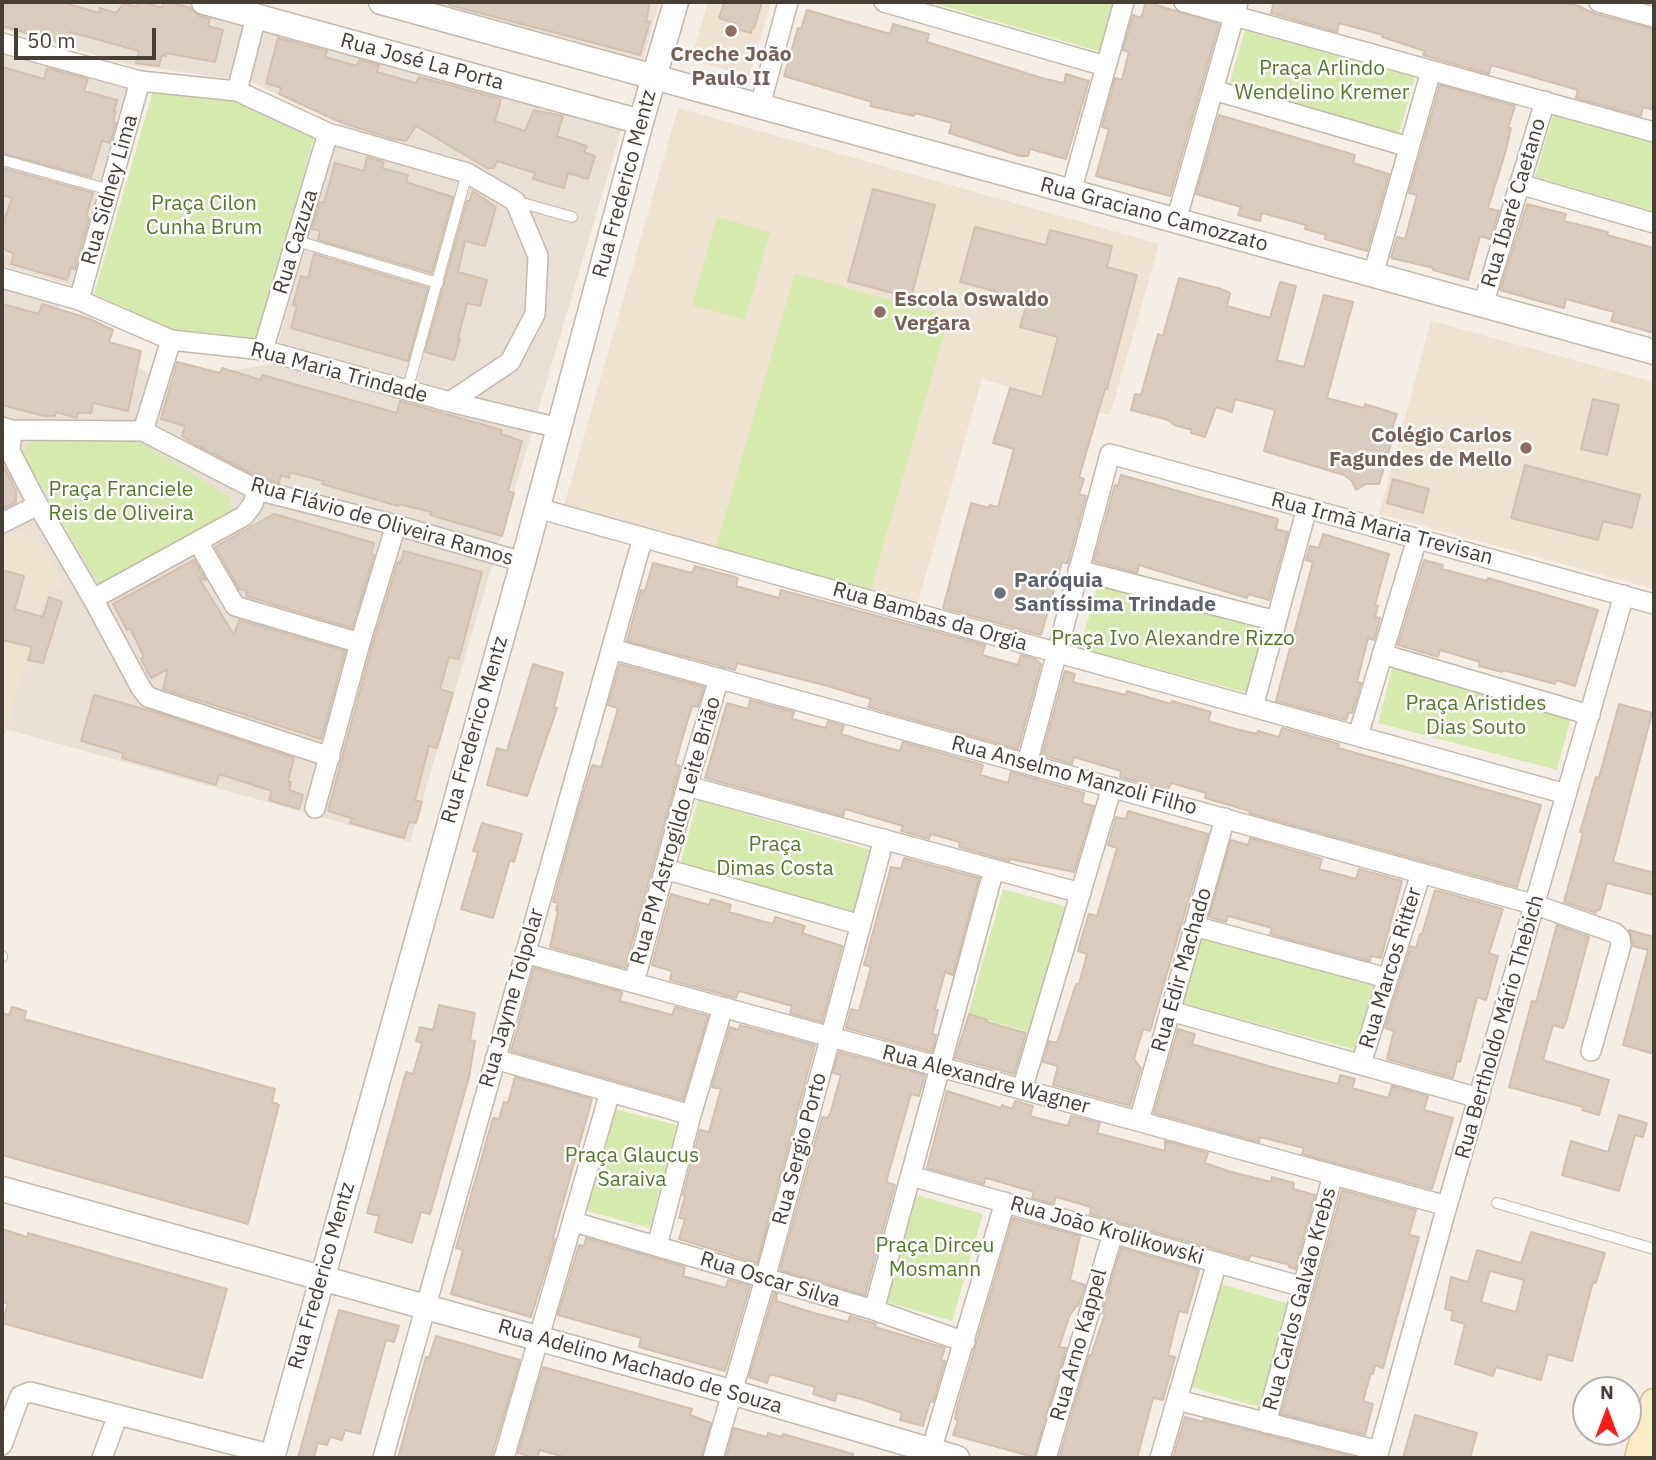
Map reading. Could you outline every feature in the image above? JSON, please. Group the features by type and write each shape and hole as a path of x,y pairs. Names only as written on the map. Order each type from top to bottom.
{"main road":[{"path":"1638,1458 1654,1402"}],"street":[{"name":"Rua José La Porta","path":"204,2 641,122"},
{"name":"Rua Frederico Mentz","path":"272,1457 523,562 641,122 676,2"},
{"path":"760,106 788,2"},
{"path":"884,2 1105,66"},
{"path":"1072,192 1124,2"},
{"path":"1184,2 1237,9 1431,71 1654,132"},
{"path":"1599,2 1654,15"},
{"path":"391,3 654,76"},
{"path":"1176,220 1237,9"},
{"path":"237,91 256,17"},
{"path":"2,43 140,81 237,91 328,133 467,173 515,201 538,256 535,314 510,362 450,402"},
{"path":"1373,275 1431,71"},
{"name":"Rua Graciano Camozzato","path":"654,76 1654,352"},
{"name":"Rua Sidney Lima","path":"79,300 140,81"},
{"path":"1213,90 1409,147"},
{"name":"Rua Ibaré Caetano","path":"1483,306 1545,102"},
{"name":"Rua Cazuza","path":"264,350 328,133"},
{"path":"1519,184 1654,223"},
{"name":"Rua Maria Trindade","path":"2,278 79,300 171,340 264,350 407,391 559,428"},
{"path":"143,431 171,340"},
{"path":"7,429 10,451 38,505 148,697 330,758"},
{"name":"Rua Flávio de Oliveira Ramos","path":"7,429 143,431 257,490 397,525 523,562"},
{"name":"Rua Irmã Maria Trevisan","path":"1078,570 1110,454 1654,604"},
{"path":"93,599 244,516 253,505 257,490"},
{"path":"2,523 38,505"},
{"name":"Rua Bambas da Orgia","path":"537,508 1566,794"},
{"path":"1253,707 1307,508"},
{"path":"315,808 360,643 397,525"},
{"name":"Rua Jayme Tolpolar","path":"383,1458 643,537"},
{"path":"1358,736 1417,538"},
{"path":"198,542 235,606 360,643"},
{"path":"1027,764 1078,570 1276,621"},
{"name":"Rua Bertholdo Mário Thebich","path":"1378,1455 1447,1206 1624,595"},
{"name":"Rua Anselmo Manzoli Filho","path":"612,649 1536,905 1615,933 1620,938 1620,945 1591,1051"},
{"path":"1382,654 1590,715"},
{"name":"Rua PM Astrogildo Leite Brião","path":"634,983 719,678"},
{"path":"687,786 1081,893"},
{"path":"1023,1090 1112,788"},
{"name":"Rua Edir Machado","path":"1139,1121 1224,818"},
{"name":"Rua Sergio Porto","path":"713,1458 765,1279 884,839"},
{"path":"665,869 861,925"},
{"path":"874,1310 995,869"},
{"name":"Rua Marcos Ritter","path":"1360,1064 1421,873"},
{"path":"1194,926 1387,978"},
{"name":"Rua Alexandre Wagner","path":"525,953 1447,1206"},
{"path":"657,1246 723,1007"},
{"path":"1170,1011 1479,1098"},
{"path":"495,1059 691,1115"},
{"path":"504,1458 610,1092"},
{"name":"Rua Carlos Galvão Krebs","path":"1266,1423 1333,1175"},
{"name":"Rua João Krolikowski","path":"911,1176 1303,1287"},
{"name":"Rua Adelino Machado de Souza","path":"2,1189 731,1392 930,1454 957,1458"},
{"path":"930,1454 1005,1202"},
{"name":"Rua Oscar Silva","path":"573,1222 874,1310 965,1342"},
{"name":"Rua Arno Kappel","path":"1046,1458 1112,1233"},
{"path":"1160,1458 1217,1262"},
{"path":"2,1445 20,1396 30,1392 272,1457"},
{"path":"1177,1400 1378,1455"},
{"path":"102,1458 118,1415"}],"lane":[{"path":"2,160 110,190"},
{"path":"407,391 467,173"},
{"path":"515,201 572,217"},
{"path":"297,241 438,283"},
{"path":"1496,1203 1654,1249"}],"shaded area":[{"path":"2,2 189,2 623,124 410,842 2,728 2,289 55,304 159,382 272,364 339,124 249,81 131,65 2,29"},
{"path":"422,2 659,2 643,61"},
{"name":"Creche João Paulo II","path":"708,2 771,2 749,76 691,60"},
{"path":"2,55 128,89 71,285 2,266"},
{"name":"Escola Oswaldo Vergara","path":"678,108 1159,244 1110,415 982,379 917,606 564,506"},
{"name":"Colégio Carlos Fagundes de Mello","path":"1431,321 1654,382 1654,589 1379,514"},
{"path":"18,531 37,537 63,585 45,595 5,734 2,733 2,540"}],"green space":[{"path":"930,2 1116,2 1101,52"},
{"name":"Praça Arlindo Wendelino Kremer","path":"1245,29 1415,77 1399,133 1229,86"},
{"name":"Praça Cilon Cunha Brum","path":"153,91 235,100 314,138 257,338 172,329 94,294"},
{"path":"1554,111 1654,140 1654,211 1535,177"},
{"path":"717,217 770,232 745,320 692,305"},
{"path":"795,273 949,317 870,591 716,547"},
{"name":"Praça Franciele Reis de Oliveira","path":"32,440 138,441 230,497 231,513 99,585 22,453"},
{"name":"Praça Ivo Alexandre Rizzo","path":"1098,584 1265,630 1248,693 1080,648"},
{"name":"Praça Aristides Dias Souto","path":"1394,662 1573,710 1557,770 1378,723"},
{"name":"Praça Dimas Costa","path":"698,800 871,850 853,913 680,864"},
{"path":"1003,889 1068,907 1033,1033 968,1015"},
{"path":"1199,936 1374,983 1356,1050 1181,1003"},
{"name":"Praça Glaucus Saraiva","path":"614,1109 677,1125 650,1228 587,1211"},
{"name":"Praça Dirceu Mosmann","path":"917,1195 983,1214 952,1321 887,1302"},
{"path":"1221,1284 1289,1304 1259,1407 1191,1387"}],"building":[{"path":"2,2 69,2 68,4 99,13 100,8 116,13 124,3 137,7 138,2 143,2 162,8 163,2 168,2 191,8 199,16 210,19 208,26 223,30 215,62 166,53 166,56 162,55 159,66 136,63 139,51 70,32 67,44 2,26"},
{"path":"449,2 650,2 646,21 650,22 640,55 449,5"},
{"path":"724,2 762,2 751,33 737,29 738,24 719,18"},
{"path":"1146,2 1219,24 1170,196 1096,176 1109,129 1102,127 1115,78 1122,80 1129,52 1123,50 1133,15 1141,18"},
{"path":"1274,2 1563,2 1578,6 1596,14 1654,29 1654,110 1643,107 1641,116 1576,98 1578,90 1491,65 1489,74 1423,55 1425,51 1382,37 1383,35 1339,23 1337,32 1271,13"},
{"path":"807,10 890,34 893,24 929,34 927,42 1045,79 1064,83 1066,74 1089,81 1066,159 1030,149 1028,156 1020,156 949,133 952,123 915,113 914,116 870,106 872,102 784,76 798,28 801,29"},
{"path":"278,38 327,51 325,57 357,66 359,60 379,65 377,72 416,83 419,77 501,99 495,121 525,131 534,110 563,116 557,136 587,146 584,152 595,156 588,179 568,173 564,188 533,179 535,173 497,161 494,168 487,168 416,126 406,141 390,138 343,123 279,94 281,88 266,83"},
{"path":"2,67 44,79 47,68 88,79 84,91 117,100 113,122 116,123 110,143 102,141 91,177 2,153"},
{"path":"1440,85 1515,106 1508,128 1511,128 1506,150 1488,208 1499,211 1490,239 1480,236 1468,280 1433,270 1434,268 1391,258 1397,237 1405,239 1417,195 1409,193"},
{"path":"1219,115 1355,155 1353,163 1389,174 1367,251 1325,239 1326,235 1305,229 1306,225 1262,213 1260,221 1238,215 1241,207 1196,194"},
{"path":"367,157 384,162 382,168 408,175 406,182 453,197 432,273 318,240 320,231 312,229 320,202 324,203 335,163 364,171"},
{"path":"2,168 93,193 75,269 71,268 67,280 11,264 14,254 2,248 2,227 12,198 2,195"},
{"path":"873,189 935,205 911,298 848,281"},
{"path":"473,191 496,207 485,246 465,241 458,272 487,280 480,306 467,303 454,360 425,352 467,201 470,201"},
{"path":"1527,204 1566,214 1564,221 1608,232 1607,235 1654,248 1654,333 1611,321 1614,312 1566,299 1564,308 1500,290"},
{"path":"975,227 1046,245 1050,230 1112,246 1107,267 1137,275 1107,389 1079,477 1084,479 1079,494 1086,496 1068,563 1062,562 1041,635 943,608 971,503 989,508 990,505 998,507 1014,449 993,443 1010,388 1042,397 1058,337 1020,327 1028,300 960,282"},
{"path":"314,254 428,288 408,361 291,328 297,306 293,305 301,276 308,278"},
{"path":"1179,278 1221,289 1230,293 1227,306 1270,318 1280,282 1296,286 1277,360 1304,367 1324,295 1353,302 1327,398 1364,408 1365,404 1397,414 1379,484 1366,484 1356,490 1352,481 1344,475 1264,451 1275,410 1235,399 1232,412 1216,407 1205,437 1191,433 1192,430 1174,425 1168,420 1131,410 1135,394 1141,395 1158,334 1163,336"},
{"path":"2,304 39,314 42,304 90,319 113,330 109,342 141,351 128,411 93,403 91,413 78,413 77,418 56,412 55,416 44,416 2,405"},
{"path":"177,362 220,373 222,368 261,380 262,375 397,413 400,401 502,430 501,434 522,441 508,491 514,493 502,536 430,515 431,512 399,504 398,506 290,472 289,478 281,475 279,483 261,478 194,444 182,436 185,426 161,419"},
{"path":"1593,399 1619,405 1607,455 1581,449"},
{"path":"2,463 16,490 16,502 2,509"},
{"path":"1525,465 1640,495 1632,528 1603,521 1598,540 1511,518"},
{"path":"1121,475 1278,519 1276,529 1288,532 1269,600 1248,594 1247,598 1139,565 1137,573 1094,561 1114,488 1115,485 1118,486"},
{"path":"1393,479 1429,489 1423,513 1387,503"},
{"path":"274,514 374,543 371,554 374,555 352,628 246,596 247,591 239,589 215,547"},
{"path":"1323,534 1389,554 1375,605 1378,606 1375,617 1380,618 1374,640 1368,638 1357,682 1361,683 1352,713 1349,712 1346,720 1276,701 1313,562 1306,560 1310,546 1319,548"},
{"path":"404,551 482,572 459,659 449,657 440,689 453,693 437,748 429,746 415,800 422,802 416,823 409,822 404,838 350,823 352,818 328,811 372,646 398,562 400,563"},
{"path":"194,560 206,580 199,578 234,635 239,620 345,651 321,739 163,689 168,669 151,678 130,628 127,630 113,604"},
{"path":"1424,560 1443,565 1442,569 1487,581 1488,578 1598,610 1575,686 1556,680 1555,684 1479,666 1480,662 1440,650 1438,657 1398,645"},
{"path":"653,563 692,573 695,566 738,578 736,586 779,598 781,590 985,645 982,655 1018,665 1021,655 1035,659 1041,664 1018,749 868,707 871,699 824,685 737,663 735,670 627,641 641,590 645,591"},
{"path":"2,570 24,576 15,609 43,617 49,597 62,602 43,663 28,660 32,647 2,640"},
{"path":"533,664 563,673 554,707 557,708 527,796 487,785 497,748 507,751"},
{"path":"620,664 704,687 698,707 692,706 675,764 680,766 625,968 550,947 558,911 558,903 553,902 578,811 592,765 601,767 618,708 608,705"},
{"path":"1065,671 1075,674 1073,682 1126,695 1127,691 1211,712 1208,721 1236,729 1279,737 1282,728 1339,744 1338,748 1541,805 1517,887 1249,813 1250,811 1205,798 1206,793 1171,783 1168,790 1120,777 1121,771 1074,757 1072,764 1042,755"},
{"path":"94,695 294,758 288,781 291,782 289,790 303,795 299,809 269,800 272,791 219,774 216,785 122,758 123,753 81,741"},
{"path":"750,700 794,712 792,719 826,728 828,721 844,726 841,734 873,744 900,751 903,742 983,765 980,775 1008,783 1011,772 1084,793 1082,803 1094,806 1074,872 1010,859 1009,861 959,847 960,842 931,834 929,839 901,831 903,826 845,809 843,816 705,778 727,703 748,709"},
{"path":"1619,704 1652,713 1613,862 1654,873 1654,895 1607,883 1600,910 1596,913 1564,902 1583,833 1580,832 1596,777 1599,778"},
{"path":"1128,811 1208,834 1150,1031 1143,1029 1134,1059 1141,1068 1130,1106 1053,1085 1058,1066 1043,1062 1049,1041 1057,1043 1076,984 1079,984 1087,954 1078,951 1089,914 1097,916 1117,848 1108,845 1116,817 1126,819"},
{"path":"482,823 522,834 514,862 510,860 493,918 461,909 478,852 473,851"},
{"path":"1250,838 1322,859 1319,869 1356,879 1359,869 1402,881 1381,958 1371,956 1370,961 1270,934 1272,928 1228,916 1226,922 1209,917 1231,840 1248,845"},
{"path":"904,858 979,878 953,975 945,972 935,1009 938,1010 932,1034 936,1035 932,1052 846,1028 851,1009 859,1011 871,967 864,965 891,867 901,869"},
{"path":"1435,890 1503,909 1489,953 1498,956 1486,1000 1477,997 1460,1062 1457,1061 1453,1078 1387,1059 1394,1031 1385,1028 1411,946 1416,948 1422,934"},
{"path":"671,894 709,905 711,899 731,905 729,912 773,924 775,917 805,926 802,933 842,946 822,1022 790,1013 792,1006 739,991 736,998 670,980 672,971 652,965"},
{"path":"1557,925 1589,937 1566,1022 1563,1028 1553,1025 1543,1060 1609,1080 1599,1115 1582,1110 1583,1107 1509,1087 1532,1001 1536,1002"},
{"path":"1629,930 1654,937 1654,1054 1623,1045 1648,950 1633,946"},
{"path":"534,968 622,992 620,1001 672,1015 675,1007 708,1016 683,1100 511,1051"},
{"path":"439,1005 475,1013 470,1040 475,1041 469,1077 430,1214 421,1212 412,1243 375,1232 379,1216 367,1213 406,1072 413,1074 422,1043 416,1041 420,1027 433,1030"},
{"path":"12,1007 26,1011 24,1019 275,1089 272,1102 279,1105 248,1224 2,1155 2,1013 9,1015"},
{"path":"969,1014 1026,1033 1014,1074 955,1058"},
{"path":"740,1025 815,1045 757,1263 679,1239 685,1219 679,1218 685,1196 683,1195 700,1130 709,1132 721,1089 712,1087 730,1027 738,1030"},
{"path":"1178,1029 1195,1034 1192,1044 1279,1069 1338,1084 1340,1075 1355,1079 1352,1088 1388,1098 1392,1086 1428,1096 1424,1110 1453,1118 1432,1189 1302,1154 1304,1148 1260,1137 1259,1142 1154,1113"},
{"path":"839,1052 925,1075 919,1096 911,1094 886,1182 895,1185 865,1295 780,1270 822,1117 827,1118 830,1114 841,1075 833,1073"},
{"path":"515,1077 592,1099 531,1317 451,1294 463,1250 456,1248 493,1118 499,1119 504,1102 508,1103"},
{"path":"947,1091 1001,1108 1002,1105 1012,1109 1015,1101 1033,1106 1030,1116 1068,1126 1071,1116 1100,1123 1097,1133 1165,1151 1165,1141 1208,1153 1205,1163 1228,1171 1271,1182 1272,1177 1294,1183 1293,1189 1315,1195 1295,1269 1289,1267 1290,1265 1251,1255 1249,1259 1090,1214 1091,1207 1056,1197 1054,1204 1032,1198 1034,1192 990,1179 985,1178 984,1184 927,1168"},
{"path":"1619,1115 1647,1123 1643,1137 1635,1135 1619,1191 1562,1175 1571,1141 1608,1152"},
{"path":"1342,1190 1416,1210 1409,1235 1419,1237 1383,1368 1375,1365 1363,1401 1373,1404 1365,1435 1281,1414"},
{"path":"1013,1218 1080,1236 1070,1280 1085,1285 1078,1306 1069,1317 1059,1347 1066,1348 1034,1457 953,1435 958,1420 955,1419 957,1408"},
{"path":"2,1229 27,1237 28,1233 227,1289 202,1378 2,1323 8,1303 2,1302"},
{"path":"1531,1232 1605,1253 1596,1283 1593,1282 1572,1361 1548,1354 1541,1380 1496,1367 1493,1376 1455,1364 1465,1324 1451,1320 1453,1311 1445,1309 1451,1277 1468,1282 1477,1250 1521,1263","holes":["1490,1271 1524,1280 1516,1312 1481,1302"]},
{"path":"586,1238 685,1267 683,1276 726,1288 728,1280 750,1286 725,1371 639,1347 641,1338 558,1315 579,1245 584,1246"},
{"path":"1121,1248 1199,1270 1187,1313 1179,1311 1168,1355 1175,1357 1163,1400 1153,1398 1137,1458 1059,1458 1089,1355 1091,1356 1105,1314 1102,1313"},
{"path":"774,1293 777,1294 776,1301 848,1322 850,1316 876,1324 875,1327 945,1348 941,1360 945,1361 923,1426 900,1420 902,1413 861,1399 837,1393 835,1401 813,1394 815,1387 770,1374 767,1383 749,1377"},
{"path":"339,1310 399,1326 394,1342 386,1340 360,1434 345,1430 342,1440 330,1437 327,1445 318,1443 314,1458 298,1458"},
{"path":"436,1336 520,1360 491,1458 398,1458 426,1357 429,1358"},
{"path":"543,1367 692,1409 690,1415 711,1423 701,1458 568,1458 540,1450 535,1458 518,1453"},
{"path":"1415,1415 1477,1433 1470,1458 1403,1458"},
{"path":"1185,1417 1203,1422 1204,1419 1358,1458 1173,1458"},
{"path":"734,1428 767,1437 768,1433 782,1437 783,1434 853,1454 853,1458 726,1458"}],"place":[{"name":"Creche João Paulo II","path":"731,31"},
{"name":"Escola Oswaldo Vergara","path":"880,312"},
{"name":"Colégio Carlos Fagundes de Mello","path":"1526,448"},
{"name":"Paróquia Santíssima Trindade","path":"1000,593"}]}
